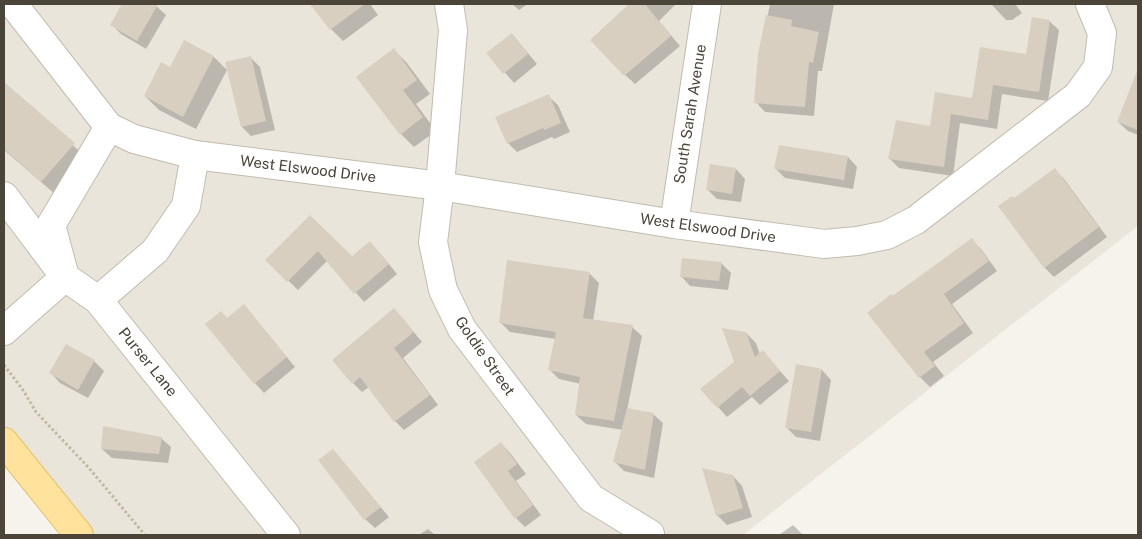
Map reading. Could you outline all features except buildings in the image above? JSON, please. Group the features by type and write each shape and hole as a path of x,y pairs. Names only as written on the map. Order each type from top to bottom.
{"main road":[{"path":"4,442 78,535"}],"street":[{"path":"4,331 65,277 50,225 109,127 13,4"},
{"name":"Goldie Street","path":"449,4 453,30 440,186 433,242 443,290 462,329 591,498 650,534"},
{"name":"South Sarah Avenue","path":"674,224 707,4"},
{"name":"West Elswood Drive","path":"109,127 134,139 195,155 440,186 674,224 824,244 857,241 887,236 916,220 1078,95 1098,67 1102,33 1090,4"},
{"path":"98,300 155,251 186,206 195,155"},
{"name":"Purser Lane","path":"4,196 65,277 98,300 286,535"}],"path":[{"path":"4,365 23,390 36,412 89,468 144,535"}],"shaded area":[{"path":"4,4 1138,4 1138,226 743,535 79,535 4,442"}]}
